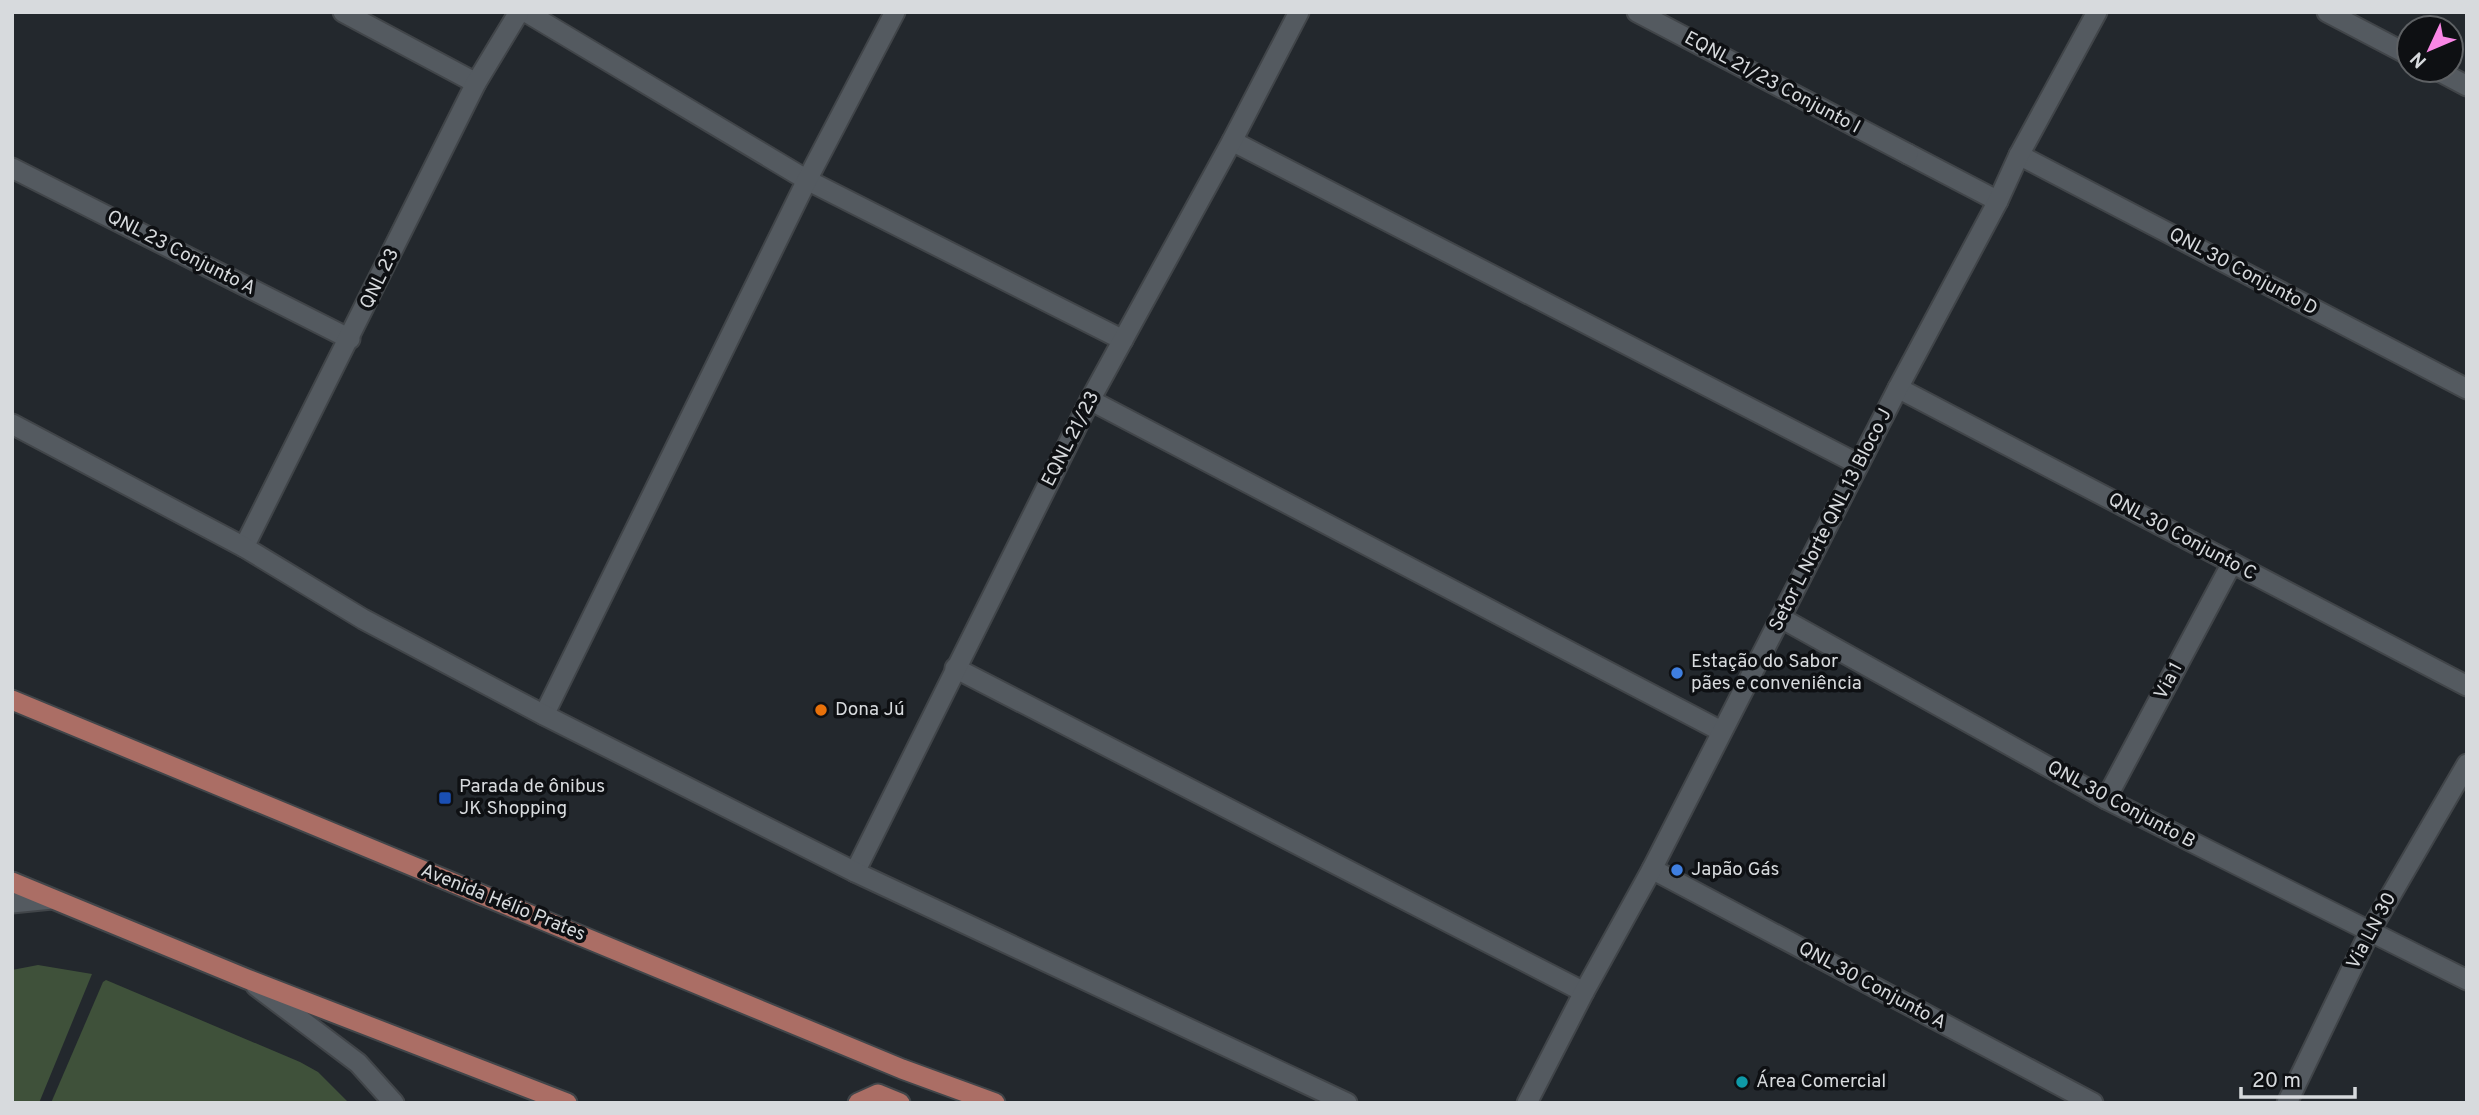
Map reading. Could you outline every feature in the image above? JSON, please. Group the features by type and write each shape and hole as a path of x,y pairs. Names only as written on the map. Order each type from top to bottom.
{"main road":[{"name":"Avenida Hélio Prates","path":"12,700 902,1069 995,1103"},
{"path":"12,882 247,979 567,1103"},
{"path":"858,1103 878,1094 900,1103"}],"street":[{"path":"343,12 476,83"},
{"name":"QNL 23","path":"244,547 476,83 519,12"},
{"path":"526,12 807,180 1123,340"},
{"path":"544,715 807,180 895,12"},
{"name":"EQNL 21/23","path":"855,872 1090,400 1232,141 1299,12"},
{"name":"EQNL 21/23 Conjunto I","path":"1637,12 1998,201"},
{"name":"Setor L Norte QNL 13 Bloco J","path":"1527,1103 1652,869 1858,464 1998,201 2019,155 2097,12"},
{"path":"2327,12 2395,48"},
{"path":"1232,141 1858,464"},
{"name":"QNL 30 Conjunto D","path":"2019,155 2467,389"},
{"name":"QNL 23 Conjunto A","path":"12,167 350,339"},
{"name":"QNL 30 Conjunto C","path":"1898,388 2467,686"},
{"path":"1090,400 1721,731"},
{"path":"12,424 244,547 363,619 544,715 855,872 1347,1103"},
{"name":"Via 1","path":"2106,799 2232,563"},
{"name":"QNL 30 Conjunto B","path":"1781,618 2106,799 2467,980"},
{"path":"955,668 1584,992"},
{"name":"Via LN 30","path":"2287,1103 2370,932 2467,764"},
{"name":"QNL 30 Conjunto A","path":"1652,869 2093,1103"},
{"path":"12,904 52,899"},
{"path":"247,979 358,1063 394,1103"}],"green space":[{"path":"38,965 92,974 39,1103 12,1103 12,970"},
{"path":"106,980 300,1062 318,1072 349,1103 51,1103"}],"place":[{"name":"Estação do Sabor pães e conveniência","path":"1677,673"},
{"name":"Dona Jú","path":"821,710"},
{"name":"Parada de ônibus JK Shopping","path":"445,798"},
{"name":"Japão Gás","path":"1677,870"},
{"name":"Área Comercial","path":"1742,1082"}]}
